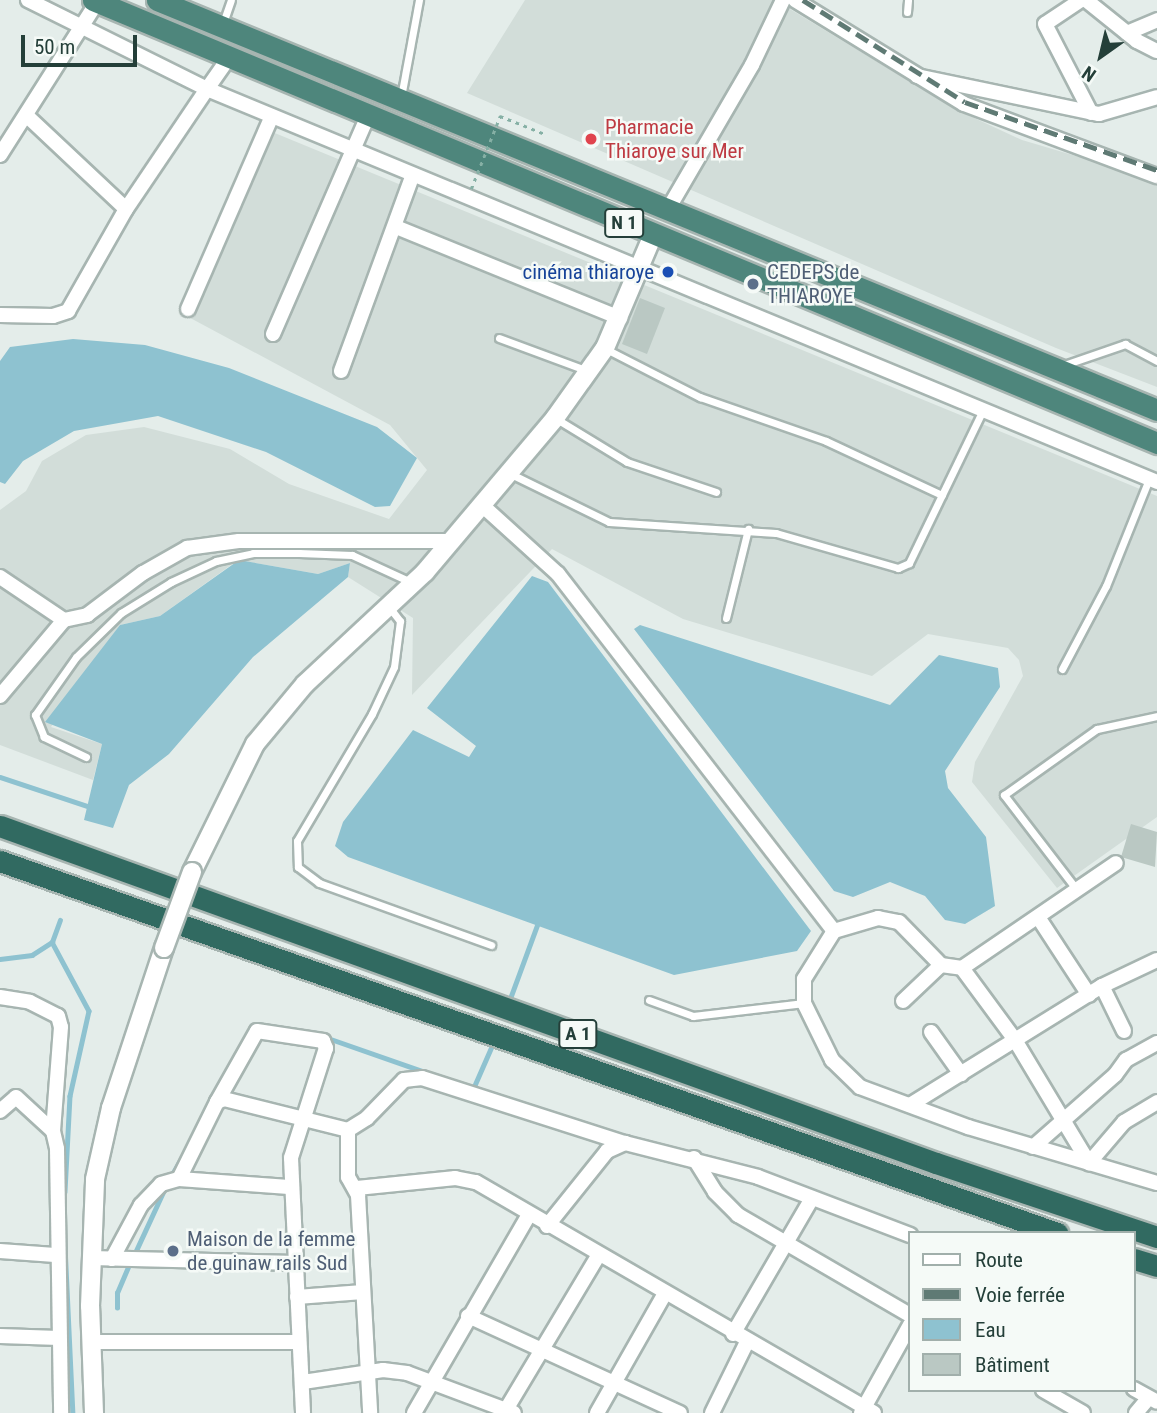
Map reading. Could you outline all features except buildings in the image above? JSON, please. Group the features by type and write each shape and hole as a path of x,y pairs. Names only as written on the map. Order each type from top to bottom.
{"highway":[{"name":"N 1","path":"157,0 1157,410"},
{"name":"N 1","path":"95,1 1157,443"},
{"name":"A 1","path":"0,826 936,1163 1157,1237"},
{"name":"A 1","path":"0,861 1051,1231"},
{"path":"1136,1260 1157,1266"}],"street":[{"path":"27,0 84,25 207,89 354,153 641,268 982,412 1153,480"},
{"path":"667,211 752,65 783,0"},
{"path":"795,0 912,76 982,113 1157,176"},
{"path":"1080,0 1045,24 1091,113"},
{"path":"1086,0 1127,33 1157,51"},
{"path":"0,155 84,25 95,1"},
{"path":"1127,33 1157,20"},
{"path":"0,314 53,316 68,311 126,209 229,57"},
{"path":"912,76 937,77 1091,113 1157,97"},
{"path":"26,115 126,209"},
{"path":"188,309 272,116"},
{"path":"273,334 368,116"},
{"path":"341,371 396,227 412,177"},
{"path":"396,227 620,318"},
{"path":"94,1413 91,1258 96,1179 111,1108 192,872 255,744 305,684 414,584 555,418 605,348 653,235"},
{"path":"483,506 558,574 834,931"},
{"path":"0,696 64,620 87,615 143,573 187,548 239,541 452,541"},
{"path":"0,578 64,620"},
{"path":"962,968 985,948 1038,918 1116,863"},
{"path":"1088,1163 1015,1040 962,968 941,965 900,922 878,918 834,931 804,979 804,1003 832,1060 860,1087 1033,1147 1088,1163 1156,1182"},
{"path":"1038,918 1088,995"},
{"path":"910,1105 1102,986 1157,960"},
{"path":"903,1001 941,965"},
{"path":"1102,986 1124,1031"},
{"path":"0,997 37,1004 58,1016 61,1027 53,1131 57,1149 55,1255 61,1413"},
{"path":"179,1180 217,1102 257,1031 318,1038 326,1048 301,1117 291,1158 289,1187 296,1264 303,1413"},
{"path":"931,1032 961,1074"},
{"path":"1033,1147 1115,1075 1126,1060 1157,1043"},
{"path":"217,1102 224,1099 348,1130 367,1118 404,1080 422,1078 625,1143 694,1158 908,1234"},
{"path":"0,1111 16,1097 53,1131"},
{"path":"1088,1163 1124,1122 1157,1102"},
{"path":"348,1130 348,1177 357,1188 370,1413"},
{"path":"547,1226 607,1151 625,1143"},
{"path":"694,1158 715,1192 738,1215 785,1245 908,1314"},
{"path":"357,1188 456,1178 476,1182 664,1295 867,1411 908,1329"},
{"path":"112,1259 141,1205 161,1184 179,1180 289,1187"},
{"path":"733,1334 812,1198"},
{"path":"414,1413 431,1379 528,1215"},
{"path":"0,1251 55,1255"},
{"path":"303,1381 383,1370 431,1379 508,1412 540,1352 598,1256"},
{"path":"91,1258 296,1264"},
{"path":"297,1297 363,1293"},
{"path":"597,1413 664,1295"},
{"path":"468,1317 540,1352 680,1413"},
{"path":"0,1336 59,1338"},
{"path":"92,1342 299,1342"},
{"path":"712,1413 747,1342"},
{"path":"1136,1390 1152,1401 1136,1413"},
{"path":"1046,1392 1083,1413"}],"lane":[{"path":"222,27 231,0"},
{"path":"400,101 419,0"},
{"path":"907,12 908,0"},
{"path":"499,338 588,371"},
{"path":"1054,368 1125,344 1157,360"},
{"path":"605,348 700,397 826,441 942,495"},
{"path":"510,473 609,523 776,533 898,568 909,563 982,412"},
{"path":"555,418 627,462 716,492"},
{"path":"1062,669 1106,586 1153,480"},
{"path":"726,618 748,530"},
{"path":"86,757 44,737 35,715 85,649 121,613 171,582 216,561 253,553 299,553 352,555 414,584"},
{"path":"389,606 400,621 394,667 366,725 297,841 298,867 319,883 491,945"},
{"path":"1078,891 1004,795 1097,729 1157,716"},
{"path":"649,1000 693,1016 804,1003"}],"path":[{"path":"471,189 500,116 545,134"}],"shaded area":[{"path":"525,0 775,0 957,110 1022,140 1157,180 1157,387 1056,348 467,93"},
{"path":"265,129 1157,496 1157,817 1057,888 972,782 975,762 1023,676 1019,660 1008,648 928,634 872,676 683,619 552,549 412,695 413,618 348,577 350,563 318,574 238,560 160,616 120,625 51,727 102,744 93,780 0,745 0,510 26,491 42,461 86,435 144,427 230,449 289,484 389,519 427,470 390,425 181,313"}],"water":[{"path":"73,339 145,345 229,368 377,427 417,458 390,506 375,507 266,452 158,416 74,431 23,461 5,484 0,482 0,361 10,347"},
{"path":"239,560 318,574 350,563 348,577 253,657 169,754 129,785 113,828 84,820 102,744 45,722 120,625 160,616"},
{"path":"532,576 548,582 811,931 797,951 674,975 348,857 335,846 343,822 413,730 469,757 476,746 427,708"},
{"path":"640,625 890,705 939,655 998,668 1000,687 945,771 948,788 986,837 995,906 965,924 945,920 925,896 890,882 853,897 834,891 634,629"}],"waterway":[{"path":"0,777 87,806"},
{"path":"0,959 32,955 52,942 60,920"},
{"path":"508,1004 537,925"},
{"path":"52,942 89,1011 70,1096 65,1192"},
{"path":"325,1037 425,1072"},
{"path":"473,1089 494,1041"},
{"path":"171,1176 186,1150"},
{"path":"134,1255 164,1190"},
{"path":"65,1246 73,1413"},
{"path":"117,1308 117,1293 130,1263"}],"railway":[{"path":"803,0 965,102 1157,170"}],"place":[{"name":"Pharmacie Thiaroye sur Mer","path":"591,139"},
{"name":"cinéma thiaroye","path":"668,272"},
{"name":"CEDEPS de THIAROYE","path":"753,284"},
{"name":"Maison de la femme de guinaw rails Sud","path":"173,1251"}]}
